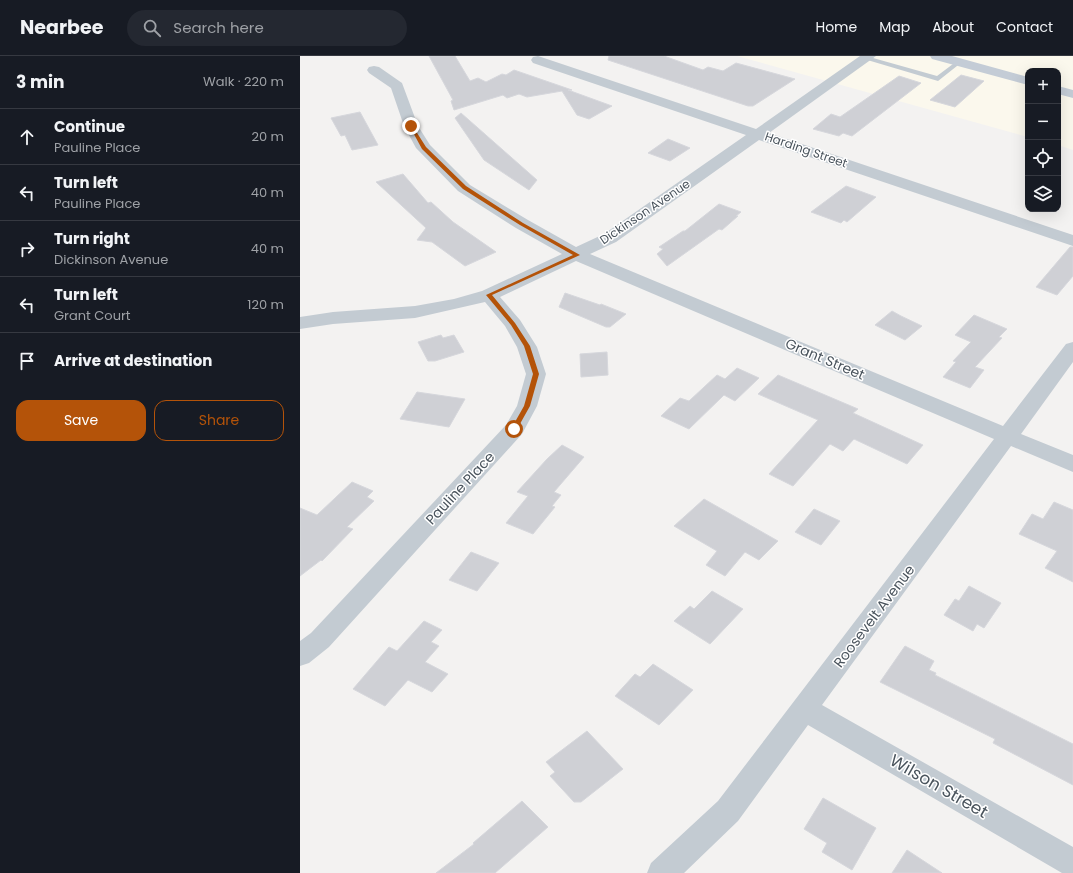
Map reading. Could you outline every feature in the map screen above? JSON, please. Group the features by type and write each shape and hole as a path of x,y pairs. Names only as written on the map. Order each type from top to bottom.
{"main road":[{"path":"937,56 1025,80"},
{"path":"1061,91 1073,94"}],"street":[{"name":"Dickinson Avenue","path":"300,322 415,312 456,304 489,295 577,255 610,238 867,57"},
{"name":"Harding Street","path":"538,60 1073,240"},
{"name":"Grant Street","path":"374,70 397,86 411,126 424,148 464,188 522,224 577,255 1073,464"},
{"name":"Pauline Place","path":"300,655 320,640 514,429 527,406 536,374 527,346 513,324 489,295"},
{"name":"Roosevelt Avenue","path":"662,873 728,811 805,710 1073,348"},
{"name":"Wilson Street","path":"805,710 1073,863"}],"lane":[{"path":"867,57 938,79 960,62"}],"shaded area":[{"path":"737,56 1073,56 1073,150 1061,146 1061,68 1025,68 1025,136"}],"building":[{"path":"429,56 455,56 470,81 478,78 486,82 502,74 506,75 514,70 572,90 568,90 612,106 589,119 577,115 562,91 527,97 519,94 507,98 503,95 454,110 451,101 453,100"},
{"path":"609,56 664,56 703,70 708,67 723,71 736,63 795,79 753,106 748,106 608,60"},
{"path":"961,75 984,81 955,107 930,100"},
{"path":"899,76 921,83 852,136 843,133 839,136 813,129 831,114 840,117"},
{"path":"360,112 378,145 352,150 345,135 341,136 331,118"},
{"path":"461,113 537,180 529,190 484,160 455,118"},
{"path":"668,139 690,148 670,161 648,153"},
{"path":"403,174 428,203 431,202 453,222 496,252 465,266 432,242 417,240 426,228 376,182"},
{"path":"846,186 876,197 847,222 844,220 841,223 811,212"},
{"path":"719,204 741,212 722,230 719,229 667,266 657,254 663,249 659,247 685,231"},
{"path":"1070,247 1073,247 1073,276 1057,295 1036,287"},
{"path":"565,293 600,305 601,304 626,314 610,327 606,327 559,307"},
{"path":"892,311 922,326 905,340 875,325"},
{"path":"974,315 1007,329 999,337 1002,338 975,367 984,370 970,388 943,377 956,362 953,361 971,342 955,335"},
{"path":"441,335 443,338 454,335 464,352 435,361 428,361 418,342"},
{"path":"607,352 608,375 581,377 580,354"},
{"path":"737,368 759,378 735,401 724,395 689,429 661,416 680,398 689,401 717,375 725,379"},
{"path":"778,375 858,409 853,413 923,445 907,464 854,439 843,451 830,444 793,486 769,474 818,420 758,394"},
{"path":"417,392 465,399 449,427 400,419"},
{"path":"562,445 584,457 554,492 561,495 552,506 555,507 533,534 506,523 528,496 517,492"},
{"path":"352,482 373,491 367,497 374,501 347,527 353,529 322,561 321,560 300,576 300,508 317,515"},
{"path":"704,499 778,541 759,560 745,552 725,576 706,565 717,551 674,526"},
{"path":"1054,502 1073,510 1073,582 1045,568 1057,551 1019,534 1032,514 1043,519"},
{"path":"814,509 840,521 821,545 795,532"},
{"path":"471,552 499,563 477,591 449,580"},
{"path":"969,586 1001,603 984,628 977,624 973,631 944,615 955,599 959,601"},
{"path":"712,591 743,609 710,644 674,621 690,606 694,609"},
{"path":"424,621 442,630 431,642 439,646 425,662 448,674 432,692 408,680 385,706 353,689 389,647 397,651"},
{"path":"905,646 934,661 929,670 936,673 935,675 1073,744 1073,785 993,743 995,739 880,682"},
{"path":"653,664 693,690 659,725 615,696 635,674 640,677"},
{"path":"587,731 623,769 581,802 574,802 550,776 555,772 546,762"},
{"path":"823,798 876,828 852,870 822,852 827,843 804,829"},
{"path":"522,801 548,827 495,873 436,873 474,844 473,843"},
{"path":"907,850 942,873 892,873"}],"route":[{"path":"411,126 424,148 464,188 491,206 577,255 489,295 513,324 527,346 536,374 527,406 514,429"}]}
